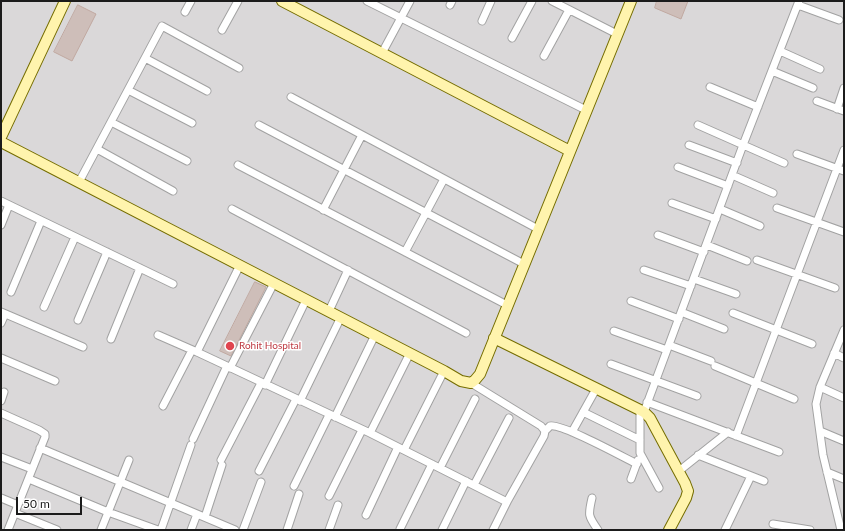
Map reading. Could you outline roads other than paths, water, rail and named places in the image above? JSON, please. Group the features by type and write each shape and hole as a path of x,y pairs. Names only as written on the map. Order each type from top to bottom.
{"street":[{"path":"1,137 65,1"},
{"path":"185,12 191,1"},
{"path":"222,30 238,1"},
{"path":"282,1 570,151"},
{"path":"367,1 586,110"},
{"path":"382,53 410,1"},
{"path":"482,21 492,1"},
{"path":"512,38 532,1"},
{"path":"552,1 617,34"},
{"path":"471,383 480,374 631,1"},
{"path":"631,479 640,453 642,411 656,381 743,145 799,3 839,20"},
{"path":"544,56 569,10"},
{"path":"79,182 162,26 239,68"},
{"path":"780,51 820,68"},
{"path":"145,58 207,91"},
{"path":"772,71 813,88"},
{"path":"710,87 758,107"},
{"path":"837,109 844,88"},
{"path":"128,90 192,123"},
{"path":"291,97 538,229"},
{"path":"817,101 844,111"},
{"path":"111,122 187,161"},
{"path":"259,125 524,264"},
{"path":"698,125 784,163"},
{"path":"323,210 362,135"},
{"path":"1,142 376,335 461,381 471,383 541,426 545,431"},
{"path":"689,145 737,163"},
{"path":"97,149 173,191"},
{"path":"736,436 817,222 840,170 844,150"},
{"path":"797,154 840,170"},
{"path":"238,165 507,306"},
{"path":"678,167 728,186"},
{"path":"732,175 773,193"},
{"path":"405,252 444,179"},
{"path":"1,201 173,284"},
{"path":"672,203 716,219"},
{"path":"1,224 9,205"},
{"path":"778,208 844,232"},
{"path":"232,209 466,333"},
{"path":"720,209 760,226"},
{"path":"11,292 41,221"},
{"path":"658,235 747,261"},
{"path":"44,307 75,237"},
{"path":"78,320 107,252"},
{"path":"757,260 835,288"},
{"path":"163,406 240,266"},
{"path":"111,339 140,268"},
{"path":"329,311 348,270"},
{"path":"644,270 691,286"},
{"path":"694,279 736,294"},
{"path":"28,478 108,512 160,530 192,442 229,367 274,283"},
{"path":"205,517 222,462 306,300"},
{"path":"631,301 724,330"},
{"path":"1,323 3,313 83,347"},
{"path":"733,313 812,344"},
{"path":"259,471 341,317"},
{"path":"842,526 823,454 816,404 820,387 844,330"},
{"path":"614,331 668,347 713,363 794,399"},
{"path":"158,335 366,432 466,480 507,502"},
{"path":"294,486 376,335"},
{"path":"494,338 642,411 650,418 679,471 688,491 686,498 669,530"},
{"path":"330,496 410,353"},
{"path":"834,353 844,358"},
{"path":"1,358 55,381"},
{"path":"611,364 697,396"},
{"path":"366,515 444,371"},
{"path":"820,387 844,398"},
{"path":"572,432 596,389"},
{"path":"1,401 4,392"},
{"path":"440,468 475,399"},
{"path":"647,402 779,452"},
{"path":"583,412 640,440"},
{"path":"1,413 45,434 8,530"},
{"path":"474,485 509,418"},
{"path":"493,530 544,436 545,431 550,426 554,425 572,432 637,464"},
{"path":"820,431 844,441"},
{"path":"679,471 728,432"},
{"path":"40,448 235,530"},
{"path":"640,453 658,488"},
{"path":"698,455 764,481"},
{"path":"1,457 32,469"},
{"path":"101,530 129,460"},
{"path":"400,529 432,464"},
{"path":"827,472 844,479"},
{"path":"725,530 751,476"},
{"path":"442,530 466,480"},
{"path":"243,530 261,482"},
{"path":"287,530 299,494"},
{"path":"1,498 18,505"},
{"path":"592,498 589,516 598,530"},
{"path":"329,530 338,506"},
{"path":"15,513 57,530"},
{"path":"191,530 197,514"},
{"path":"772,524 810,530"}],"place":[{"name":"Rohit Hospital","path":"230,346"}]}
